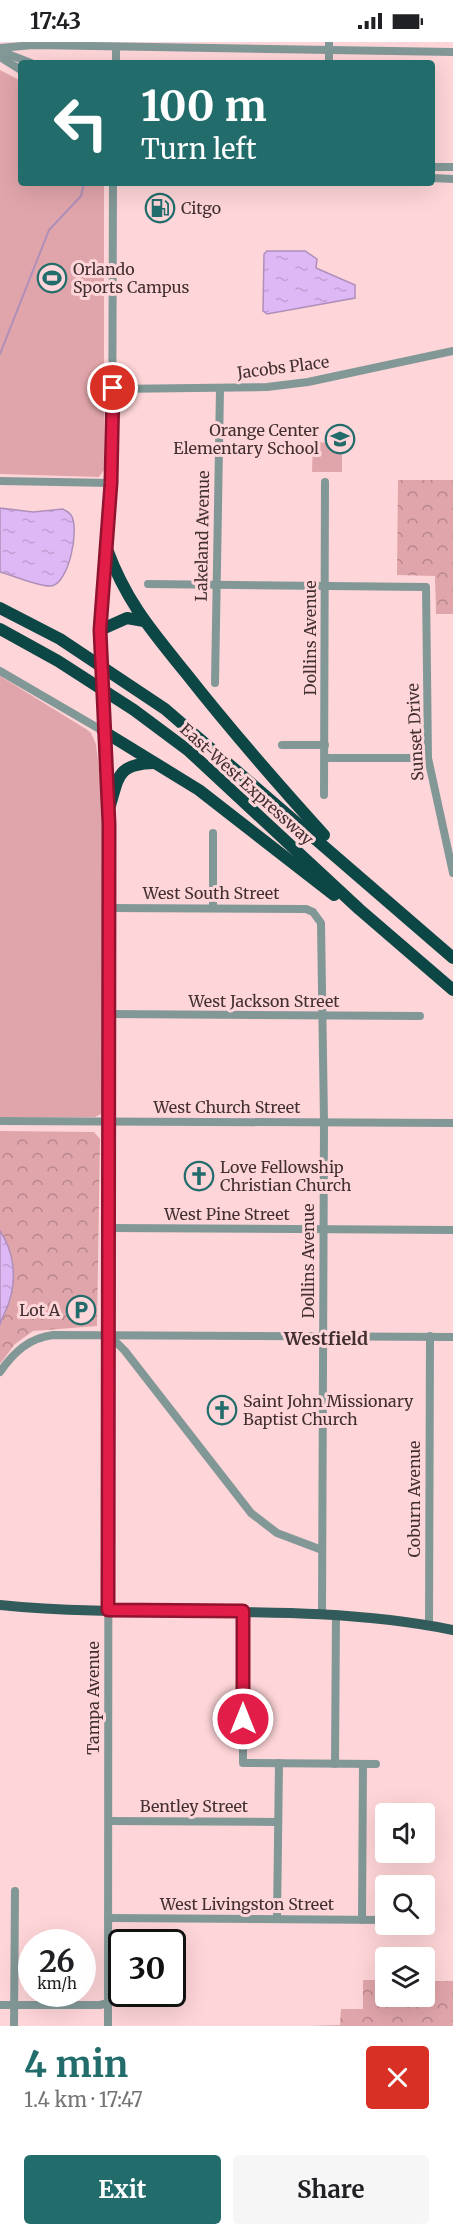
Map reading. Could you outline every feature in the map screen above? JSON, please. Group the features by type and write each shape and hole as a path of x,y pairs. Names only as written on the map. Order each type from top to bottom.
{"highway":[{"path":"107,549 122,587 144,621 258,762 361,876"},
{"name":"East-West Expressway","path":"0,608 60,639 174,715 453,958"},
{"path":"100,630 127,618 144,621"},
{"name":"East-West Expressway","path":"0,629 134,710 189,751 359,909 453,990"},
{"path":"103,731 239,820 339,899 359,909"},
{"path":"108,809 123,770 133,764 155,763"}],"main road":[{"path":"0,1605 108,1610 322,1613 429,1625 453,1630"}],"street":[{"path":"143,47 151,42"},
{"path":"0,49 33,45 329,46 453,52"},
{"path":"116,47 116,60"},
{"path":"0,49 24,60"},
{"path":"0,57 18,68"},
{"path":"435,166 453,167"},
{"path":"435,178 453,179"},
{"name":"Tampa Avenue","path":"108,1929 108,809 100,630 111,483 113,186"},
{"name":"Jacobs Place","path":"113,388 220,389 308,382 453,351"},
{"name":"Lakeland Avenue","path":"215,683 220,389"},
{"path":"0,481 111,483"},
{"name":"Dollins Avenue","path":"324,482 324,795"},
{"path":"148,584 325,587"},
{"name":"Sunset Drive","path":"325,587 426,587 428,758 453,873"},
{"path":"0,671 103,731"},
{"path":"282,745 325,746"},
{"path":"325,758 428,758"},
{"path":"213,832 213,908"},
{"name":"West South Street","path":"108,908 296,908 313,912"},
{"name":"Dollins Avenue","path":"313,912 324,932 322,1613"},
{"name":"West Jackson Street","path":"108,1014 420,1016"},
{"name":"West Church Street","path":"0,1121 453,1123"},
{"name":"West Pine Street","path":"108,1228 453,1230"},
{"path":"108,1334 125,1351 251,1513 277,1533 322,1550"},
{"path":"0,1372 21,1348 40,1336 108,1334 453,1337"},
{"name":"Coburn Avenue","path":"429,1625 430,1336"},
{"path":"243,1611 243,1763 376,1764"},
{"path":"336,1614 336,1764"},
{"path":"277,1919 279,1763"},
{"path":"362,1920 363,1764"},
{"name":"Bentley Street","path":"109,1821 278,1822"},
{"path":"14,2026 15,1891"},
{"name":"West Livingston Street","path":"108,1918 375,1920"},
{"path":"0,2005 100,2005 108,2003"},
{"name":"Tampa Avenue","path":"108,2007 108,2026"}],"green space":[{"name":"Orlando Sports Campus","path":"0,70 18,79 18,186 104,186 104,470 99,477 0,474"},
{"path":"313,442 342,443 342,472 312,472"},
{"path":"398,480 453,480 453,614 436,614 435,576 397,575"},
{"path":"0,676 86,729 91,733 96,744 103,803 103,1103 101,1114 95,1117 0,1117"},
{"path":"0,1131 94,1132 100,1139 97,1326 33,1331 15,1344 0,1364 0,1325 9,1303 14,1276 9,1248 0,1231"},
{"path":"363,1980 375,1980 375,2007 435,2007 435,1981 453,1981 453,2026 309,2026 340,2025 341,2009 363,2009"}],"water":[{"path":"267,251 305,251 317,259 316,268 355,285 355,298 267,314 263,311 264,254"},
{"path":"0,508 33,512 63,509 71,515 74,531 71,555 63,576 57,583 51,586 40,585 0,572"},
{"path":"0,1231 11,1256 13,1284 0,1325"}],"waterway":[{"path":"0,354 49,230 81,196 83,186"}],"place":[{"name":"Citgo","path":"160,208"},
{"name":"Orlando Sports Campus","path":"52,278"},
{"name":"Orange Center Elementary School","path":"340,439"},
{"name":"Love Fellowship Christian Church","path":"199,1176"},
{"name":"Lot A","path":"81,1310"},
{"name":"Saint John Missionary Baptist Church","path":"222,1410"}],"district":[{"name":"Westfield","path":"326,1338"}],"route":[{"path":"113,388 111,483 100,630 109,824 108,1610 243,1611 243,1719"}]}
